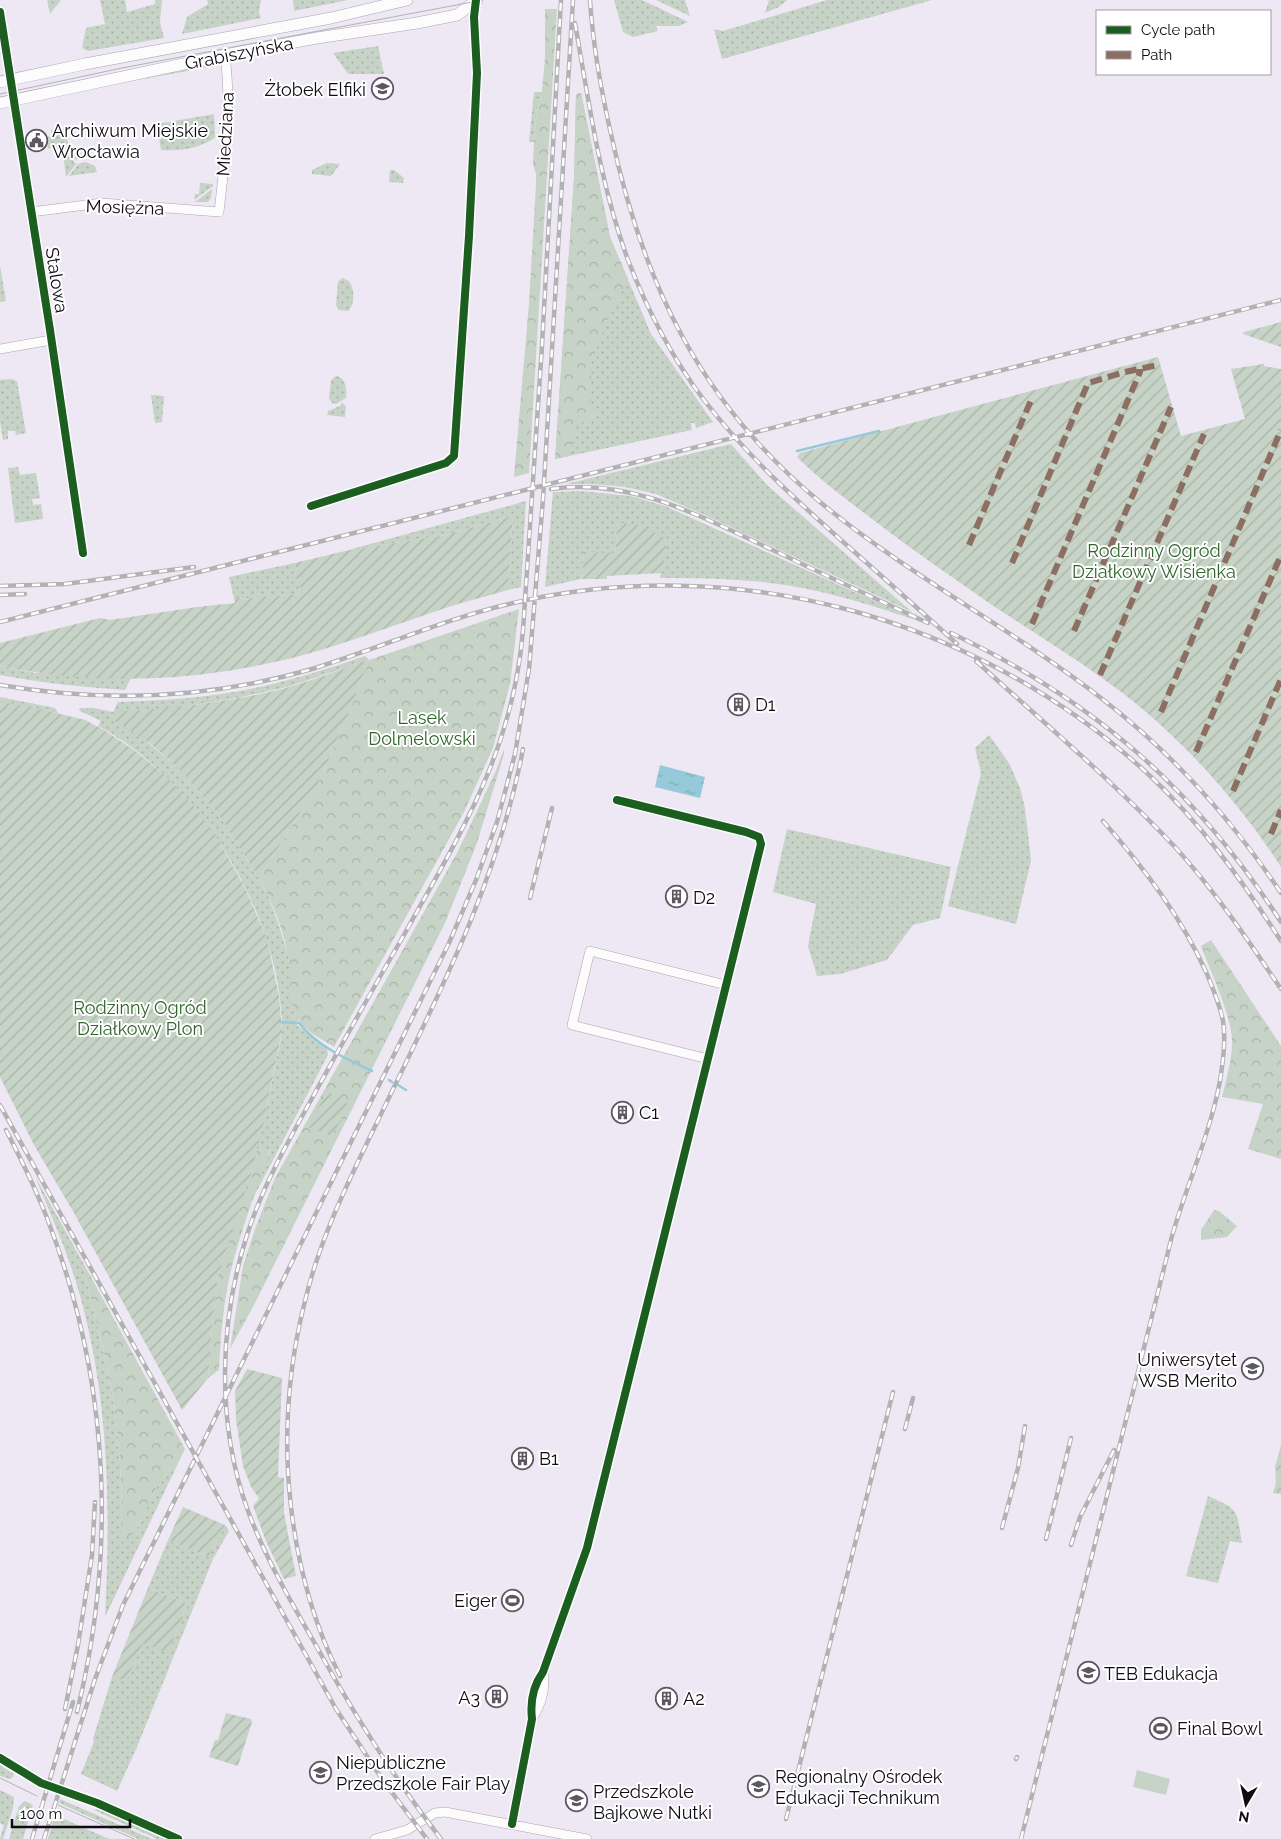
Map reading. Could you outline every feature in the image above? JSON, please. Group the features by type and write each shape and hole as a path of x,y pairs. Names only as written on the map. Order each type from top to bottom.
{"main road":[{"name":"Grabiszyńska","path":"5,80 332,18 407,0"},
{"name":"Grabiszyńska","path":"0,104 225,55 457,14 476,0"}],"street":[{"path":"312,506 446,463 454,456 468,254 477,73 474,16 476,0"},
{"name":"Stalowa","path":"0,12 5,80 14,101 83,553"},
{"name":"Miedziana","path":"219,212 228,138 228,96 225,55"},
{"name":"Mosiężna","path":"31,212 102,203 219,212"},
{"path":"0,349 52,340"},
{"path":"512,1824 532,1719 539,1708 545,1683 543,1672 587,1548 761,844 759,837 746,832 617,800"},
{"path":"708,1060 572,1025 583,978 590,951 726,985"},
{"path":"0,1758 41,1783"},
{"path":"63,1791 103,1805 178,1839"},
{"path":"375,1839 407,1830 440,1813 450,1813 587,1839"}],"green space":[{"path":"47,0 61,0 50,14"},
{"path":"100,0 125,0 127,12 155,4 155,0 162,0 160,22 164,38 88,51 82,48 86,28 105,24"},
{"path":"207,0 261,0 259,12 261,18 182,34 187,17 208,4"},
{"path":"293,0 348,0 294,11"},
{"path":"614,0 642,0 688,22 679,26 656,26 658,31 633,37 623,32"},
{"path":"656,0 685,0 690,16"},
{"path":"769,0 787,0 779,7 765,13"},
{"path":"827,0 932,0 722,59 714,29 723,31"},
{"path":"545,9 557,9 529,473 514,477 529,303 536,184 533,164 534,143 537,107 541,102 545,58"},
{"path":"378,46 384,74 348,74 333,53"},
{"path":"215,62 220,65 100,87"},
{"path":"534,92 542,92 541,102 537,107 534,142 529,142"},
{"path":"581,93 610,237 651,334 713,422 696,428 695,423 691,423 692,430 555,459 574,179 576,94"},
{"path":"581,93 610,237 628,279 606,323 591,363 590,402 598,413 576,426 569,456 555,459 574,179 576,94"},
{"path":"214,114 215,138 202,145 189,148 161,150 157,124"},
{"path":"65,128 69,148 77,147 78,153 81,153 82,158 73,160 74,163 77,163 66,177 63,153 61,153 60,149 48,148 46,137 52,136 51,130"},
{"path":"86,162 95,166 97,172 69,176 78,164"},
{"path":"327,163 340,164 331,176 312,174 312,170"},
{"path":"390,170 394,170 404,178 403,183 389,182"},
{"path":"200,183 213,184 213,186 194,200 195,194 199,194"},
{"path":"212,189 211,198 208,202 195,202"},
{"path":"0,266 6,301 0,302"},
{"path":"342,278 349,281 353,292 352,305 348,311 339,310 336,305 338,282"},
{"path":"1281,322 1281,347 1243,334 1244,332"},
{"name":"Rodzinny Ogród Działkowy Wisienka","path":"1158,357 1181,436 1245,419 1231,369 1264,364 1264,366 1281,369 1281,867 1229,796 1189,752 1146,712 1092,671 992,605 902,541 833,489 797,457 800,453"},
{"path":"336,376 344,381 346,398 336,404 332,403 329,398 331,380"},
{"path":"11,379 17,381 26,433 16,435 15,431 8,431 8,439 3,440 0,421 0,380"},
{"path":"151,395 164,396 162,422 155,423"},
{"path":"342,403 346,406 345,417 327,415 328,411 340,406"},
{"path":"731,444 767,485 912,612 656,494 625,487 566,484"},
{"path":"18,467 20,475 36,473 40,498 32,499 33,505 41,504 43,519 15,523 8,468"},
{"path":"580,491 631,496 665,506 921,622 856,601 798,587 739,580 660,578 667,539 618,523 615,554 584,552 581,579 545,587 553,492"},
{"path":"526,501 521,587 508,590 513,516 446,535 345,551"},
{"path":"513,516 508,590 445,608 322,650 231,670 154,678 76,677 0,666 0,643 100,618 110,620 235,603 235,599 302,594 295,563 345,551 446,535"},
{"path":"618,522 641,526 667,539 662,573 607,576 607,579 581,579 584,552 615,553"},
{"path":"295,563 303,594 236,599 235,603 229,577"},
{"name":"Lasek Dolmelowski","path":"519,609 510,684 493,748 464,812 334,1047 309,1031 300,1023 294,1012 284,937 273,906 259,878 318,784 346,720 369,660"},
{"path":"365,656 369,660 287,687 237,698 161,710 113,713 177,767 219,815 259,878 279,925 288,955 293,1006 298,1019 297,1025 327,1049 328,1055 251,1202 270,1150 256,1151 282,1032 278,985 267,941 250,897 227,854 200,815 169,780 135,750 98,726 101,721 79,709 94,708 113,712 118,702 208,696 239,691 330,668"},
{"path":"369,660 346,720 318,784 259,878 219,815 177,767 151,744 112,719 113,712 200,704 265,693 296,685"},
{"path":"0,666 35,673 131,678 125,690 94,688 0,675"},
{"path":"0,697 55,708 58,713 0,702"},
{"name":"Rodzinny Ogród Działkowy Plon","path":"0,702 28,706 85,720 134,750 167,777 197,810 215,834 245,888 267,939 279,996 282,1031 262,1130 251,1173 218,1276 208,1378 182,1410 74,1213 34,1145 0,1077"},
{"path":"989,735 1009,763 1020,788 1025,808 1031,861 1016,924 948,906 981,773 975,748"},
{"path":"504,749 477,843 445,923 254,1305 230,1349 243,1266 275,1178 457,853 495,773"},
{"path":"787,829 951,867 940,918 913,925 887,960 840,974 817,976 808,946 816,904 773,892"},
{"path":"1211,940 1281,1046 1281,1159 1248,1149 1263,1104 1222,1097 1232,1043 1225,1008 1201,946"},
{"path":"328,1092 348,1104 331,1136 306,1126"},
{"path":"270,1149 231,1269 224,1312 219,1370 208,1378 218,1276 256,1151"},
{"path":"35,1176 86,1268 84,1270 111,1387 117,1429 122,1534 135,1532 157,1486 181,1457 105,1617 108,1533 107,1490 101,1406 95,1364 76,1282"},
{"path":"1214,1210 1219,1211 1237,1226 1227,1237 1201,1240 1201,1230"},
{"path":"86,1268 185,1449 181,1457 157,1486 135,1532 129,1537 122,1534 117,1429 107,1366 84,1270"},
{"path":"247,1369 282,1378 278,1477 284,1478 284,1513 296,1576 284,1579 266,1541 253,1506 259,1498 251,1487 243,1466 236,1419 235,1391"},
{"path":"1281,1445 1281,1494 1273,1493 1276,1483 1275,1467"},
{"path":"1208,1496 1226,1504 1235,1512 1242,1543 1230,1541 1218,1583 1186,1576"},
{"path":"183,1507 225,1525 208,1557 168,1540"},
{"path":"225,1525 229,1531 213,1559 137,1747 117,1791 81,1774 94,1742 93,1739 112,1677 126,1681 143,1642 168,1652 188,1604 148,1588 168,1540 208,1557"},
{"path":"148,1588 188,1604 168,1653 143,1643 126,1681 112,1677"},
{"path":"226,1713 251,1719 252,1722 238,1766 209,1757 215,1740 218,1740"},
{"path":"0,1765 14,1774 13,1777 10,1779 0,1776"},
{"path":"1137,1770 1170,1779 1166,1795 1133,1787"},
{"path":"0,1790 14,1797 13,1808 3,1839 0,1839 4,1825 0,1823"},
{"path":"60,1799 152,1839 138,1839 59,1803"},
{"path":"25,1801 33,1805 23,1839 9,1839 19,1806"},
{"path":"98,1809 165,1839 157,1839 94,1810"},
{"path":"55,1815 109,1839 48,1839"}],"water":[{"path":"660,765 705,777 700,798 655,787"}],"waterway":[{"path":"797,451 879,431"},
{"path":"280,1022 299,1023 314,1039 323,1045 342,1057 372,1071"},
{"path":"398,1085 406,1090"}],"tunnel":[{"path":"41,1783 63,1791"}],"tram line":[{"path":"0,94 122,68 483,0"},
{"path":"0,1778 37,1796"},
{"path":"58,1805 134,1839"}],"railway":[{"path":"441,1839 390,1768 343,1693 287,1594 255,1528 248,1511 230,1443 226,1408 227,1338 231,1303 238,1269 247,1235 267,1184 301,1118 465,824 482,788 508,714 517,673 523,630 542,346 561,0"},
{"path":"44,1839 95,1679 123,1605 449,943 476,880 497,822 515,754 529,669 543,499 573,0"},
{"path":"590,0 595,51 607,117 624,189 640,240 660,290 682,337 710,381 741,424 778,464 820,502 854,529 888,554 1067,672 1127,719 1199,788 1242,839 1281,893"},
{"path":"575,23 596,143 618,231 643,297 681,367 720,420 755,459 811,513 957,644"},
{"path":"0,622 1281,300"},
{"path":"551,489 581,487 611,489 640,495 668,504 695,514 928,623"},
{"path":"0,586 65,584 194,567"},
{"path":"0,685 39,691 118,696 196,692 235,687 312,669 459,618 509,604 594,589 680,586 765,593 849,610 930,637 1007,673 1080,719 1147,773 1185,811 1235,874 1281,941"},
{"path":"0,595 25,594"},
{"path":"951,633 1003,659 1051,688 1096,719 1138,753 1177,790 1213,830 1248,874 1281,922"},
{"path":"976,661 1102,775 1175,847 1244,934 1281,989"},
{"path":"340,1676 314,1615 302,1572 291,1507 287,1429 291,1377 299,1326 312,1276 329,1227 360,1157 446,978 483,890 499,844 523,749"},
{"path":"530,898 552,808"},
{"path":"1021,1839 1172,1236 1216,1101 1224,1051 1224,1028 1220,1009 1197,953 1161,894 1103,821"},
{"path":"0,1105 336,1709 384,1782 427,1839"},
{"path":"6,1130 40,1201 70,1285 85,1345 95,1406 101,1467 102,1528 98,1590 90,1651 77,1712"},
{"path":"786,1819 893,1392"},
{"path":"905,1429 913,1398"},
{"path":"1002,1528 1018,1468 1025,1426"},
{"path":"1046,1539 1071,1438"},
{"path":"1071,1545 1080,1517 1114,1450"},
{"path":"65,1709 78,1645 92,1555 95,1502"},
{"path":"32,1839 73,1702"}],"marked path":[{"path":"1012,563 1088,383 1158,365"},
{"path":"1032,624 1140,369"},
{"path":"969,545 1032,398"},
{"path":"1074,631 1171,407"},
{"path":"1161,712 1281,430"},
{"path":"1100,675 1204,434"},
{"path":"1196,752 1281,555"},
{"path":"1233,791 1281,679"},
{"path":"1271,834 1281,810"}],"cycle path":[{"path":"311,506 446,463 454,456 469,236 477,73 474,17 476,0"},
{"path":"0,12 83,553"},
{"path":"512,1824 532,1719 531,1706 533,1694 543,1672 587,1548 761,844 759,837 746,832 617,800"},
{"path":"0,1758 41,1783 97,1803 178,1839"}],"place":[{"name":"Żłobek Elfiki","path":"382,89"},
{"name":"Archiwum Miejskie Wrocławia","path":"36,140"},
{"name":"D1","path":"739,704"},
{"name":"D2","path":"677,897"},
{"name":"C1","path":"623,1112"},
{"name":"Uniwersytet WSB Merito","path":"1253,1369"},
{"name":"B1","path":"523,1458"},
{"name":"Eiger","path":"513,1600"},
{"name":"TEB Edukacja","path":"1088,1673"},
{"name":"A3","path":"496,1697"},
{"name":"A2","path":"667,1698"},
{"name":"Final Bowl","path":"1161,1728"},
{"name":"Niepubliczne Przedszkole Fair Play","path":"320,1772"},
{"name":"Regionalny Ośrodek Edukacji Technikum","path":"759,1786"},
{"name":"Przedszkole Bajkowe Nutki","path":"577,1801"}]}
